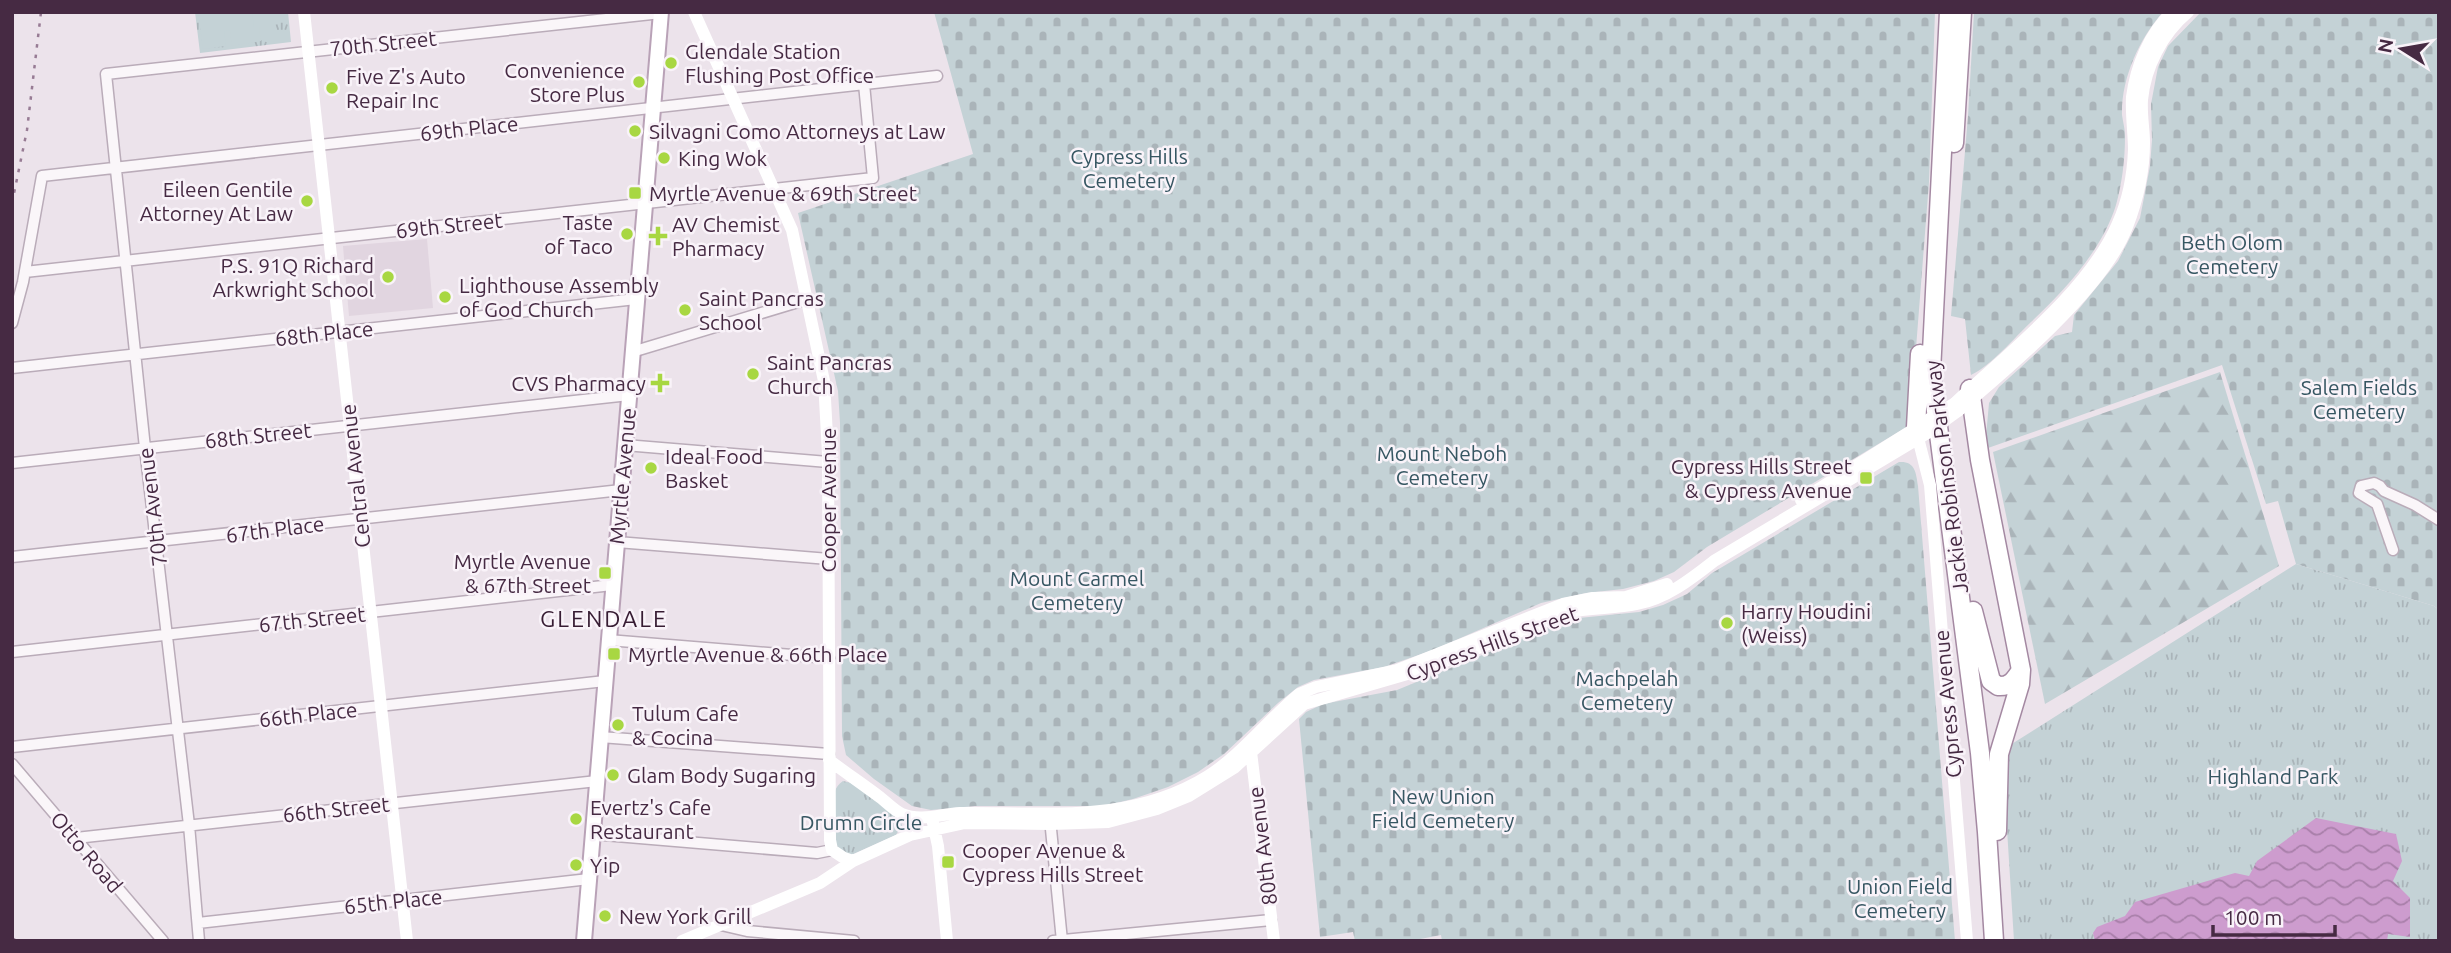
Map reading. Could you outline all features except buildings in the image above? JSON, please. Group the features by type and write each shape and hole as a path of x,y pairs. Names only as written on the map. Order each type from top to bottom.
{"highway":[{"name":"Jackie Robinson Parkway","path":"1950,12 1943,100 1931,384 1980,752 1994,941"},
{"name":"Jackie Robinson Parkway","path":"1962,12 1941,371 1987,726 2004,941"},
{"path":"1922,430 1931,191 1943,100"},
{"path":"1964,400 1984,481 2021,670 2020,684 1999,754 1997,838"},
{"path":"1972,611 1991,681 1997,686 2008,685 2021,670"}],"main road":[{"name":"Myrtle Avenue","path":"584,941 661,12"}],"street":[{"name":"Central Avenue","path":"304,12 407,941"},
{"name":"70th Street","path":"106,74 661,12"},
{"name":"Cooper Avenue","path":"694,12 792,230 824,381 828,461 832,850"},
{"name":"Cypress Hills Street","path":"1964,400 2047,318 2105,249 2119,222 2129,189 2134,150 2132,97 2139,65 2163,20 2172,12"},
{"name":"Cypress Hills Street","path":"1050,819 1108,822 1157,810 1189,796 1234,768 1304,704 1317,698 1363,688 1428,668 1566,613 1586,608 1637,604 1681,582 1709,561 1922,430 1964,400 2056,322 2096,276 2126,230 2140,181 2144,144 2143,97 2150,67 2159,47 2188,12"},
{"name":"70th Avenue","path":"106,74 145,448 189,825 199,941"},
{"name":"69th Place","path":"24,272 42,176 937,76"},
{"name":"69th Street","path":"24,272 873,178 864,84"},
{"path":"12,323 24,272"},
{"name":"68th Place","path":"12,368 636,299"},
{"path":"632,352 808,299"},
{"name":"68th Street","path":"12,463 629,395"},
{"name":"Cypress Avenue","path":"1922,430 1930,485 1966,941"},
{"path":"625,445 828,461"},
{"path":"2393,550 2377,504 2359,493 2361,486 2374,483 2439,520"},
{"name":"67th Place","path":"12,557 621,490"},
{"path":"617,542 829,559"},
{"name":"Cypress Hills Street","path":"683,940 820,883 853,861 933,824 1050,819 1131,808 1155,800 1209,776 1299,694 1316,687 1397,670 1563,604 1593,598 1626,597 1681,582"},
{"name":"67th Street","path":"12,652 612,586"},
{"path":"608,640 829,657"},
{"name":"66th Place","path":"12,747 605,681"},
{"path":"600,737 829,757 902,814 933,824 947,941"},
{"name":"80th Avenue","path":"1251,752 1273,941"},
{"name":"Otto Road","path":"12,764 163,941"},
{"name":"66th Street","path":"76,838 597,781"},
{"path":"902,814 906,825 902,838"},
{"path":"1050,819 1062,940"},
{"path":"592,834 817,853 832,850 853,861"},
{"name":"65th Place","path":"198,923 589,879"},
{"path":"1053,941 1271,920"},
{"path":"720,926 854,941"}],"shaded area":[{"name":"P.S. 91Q Richard Arkwright School","path":"427,239 433,308 349,316 343,246"}],"green space":[{"path":"195,12 288,12 291,42 200,53"},
{"path":"198,12 252,12 254,27 259,27 261,41 232,46 230,30 217,31 224,31 226,46 203,49"},
{"name":"Mount Carmel Cemetery","path":"934,12 1935,12 1929,182 1910,425 1707,547 1674,572 1654,581 1541,603 1433,650 1384,667 1314,680 1298,687 1224,754 1198,772 1168,787 1103,806 975,806 931,810 912,806 846,755 842,736 838,391 798,213 973,154"},
{"path":"1974,12 2163,12 2146,34 2128,74 2122,101 2124,163 2116,205 2102,238 2057,297 1995,358 1971,375 1965,319 1951,316"},
{"path":"2201,12 2439,12 2439,610 2434,606 2296,564 2278,501 2266,504 2222,365 1988,448 1986,436 1989,403 1999,387 2055,336 2072,332 2074,315 2118,261 2140,218 2150,166 2151,104 2158,67 2168,46"},
{"path":"2220,372 2279,566 2045,704 1993,452"},
{"path":"1899,462 1912,465 1918,486 1955,941 1442,941 1441,935 1410,941 1355,941 1353,932 1320,937 1299,719 1306,712 1323,704 1397,690 1579,618 1639,612 1663,605 1687,594 1712,573"},
{"name":"Highland Park","path":"2296,564 2434,606 2439,610 2439,941 2014,941 2004,781 2007,747"},
{"name":"Drumn Circle","path":"843,781 851,783 897,816 902,825 896,835 849,856 836,848 833,802 837,786"}],"water":[{"path":"2316,818 2396,834 2402,861 2393,881 2410,898 2410,937 2388,934 2387,941 2095,941 2093,933 2097,927 2125,916 2135,902 2235,873 2249,876 2257,861"}],"railway":[{"path":"12,203 27,130 41,12"},
{"path":"12,938 17,941"}],"place":[{"name":"Glendale Station Flushing Post Office","path":"671,63"},
{"name":"Convenience Store Plus","path":"639,82"},
{"name":"Five Z's Auto Repair Inc","path":"332,88"},
{"name":"Silvagni Como Attorneys at Law","path":"635,131"},
{"name":"King Wok","path":"664,158"},
{"name":"Myrtle Avenue & 69th Street","path":"635,193"},
{"name":"Eileen Gentile Attorney At Law","path":"307,201"},
{"name":"Taste of Taco","path":"627,234"},
{"name":"AV Chemist Pharmacy","path":"658,236"},
{"name":"P.S. 91Q Richard Arkwright School","path":"388,277"},
{"name":"Lighthouse Assembly of God Church","path":"445,297"},
{"name":"Saint Pancras School","path":"685,310"},
{"name":"Saint Pancras Church","path":"753,374"},
{"name":"CVS Pharmacy","path":"660,383"},
{"name":"Ideal Food Basket","path":"651,468"},
{"name":"Cypress Hills Street & Cypress Avenue","path":"1866,478"},
{"name":"Myrtle Avenue & 67th Street","path":"605,573"},
{"name":"Harry Houdini (Weiss)","path":"1727,623"},
{"name":"Myrtle Avenue & 66th Place","path":"614,654"},
{"name":"Tulum Cafe & Cocina","path":"618,725"},
{"name":"Glam Body Sugaring","path":"613,775"},
{"name":"Evertz's Cafe Restaurant","path":"576,819"},
{"name":"Cooper Avenue & Cypress Hills Street","path":"948,862"},
{"name":"Yip","path":"576,865"},
{"name":"New York Grill","path":"605,916"}],"district":[{"name":"GLENDALE","path":"604,618"}],"park label":[{"name":"Cypress Hills Cemetery","path":"1129,168"},
{"name":"Beth Olom Cemetery","path":"2232,254"},
{"name":"Salem Fields Cemetery","path":"2359,399"},
{"name":"Mount Neboh Cemetery","path":"1442,465"},
{"name":"Machpelah Cemetery","path":"1627,690"},
{"name":"New Union Field Cemetery","path":"1443,808"},
{"name":"Union Field Cemetery","path":"1900,898"}]}
